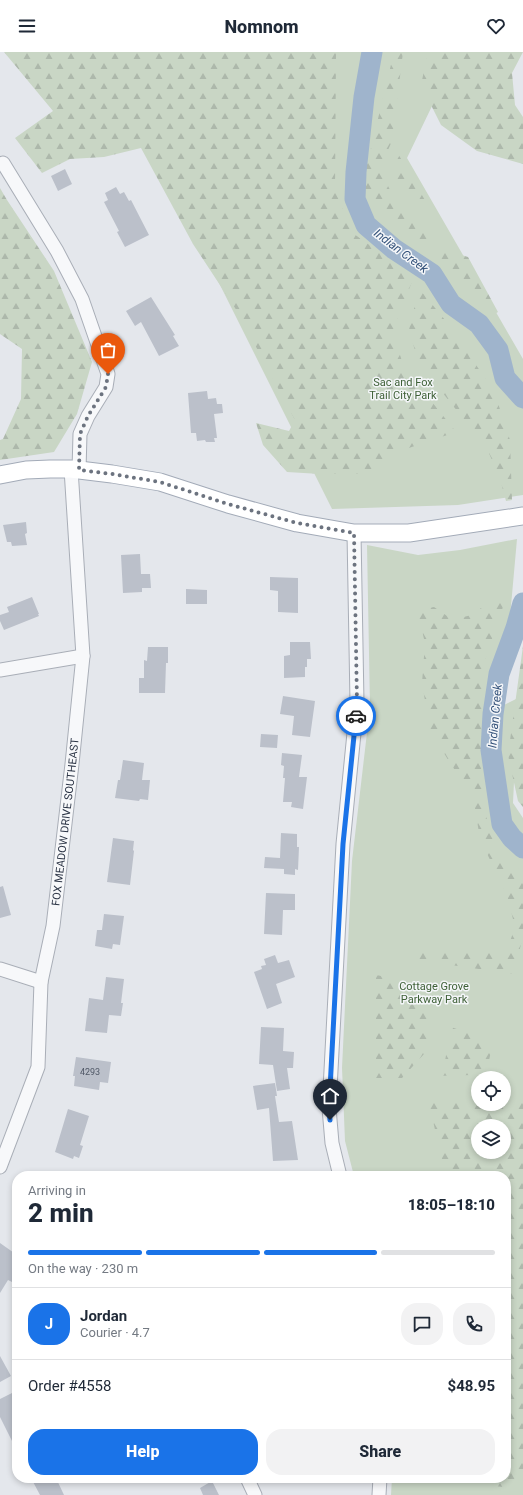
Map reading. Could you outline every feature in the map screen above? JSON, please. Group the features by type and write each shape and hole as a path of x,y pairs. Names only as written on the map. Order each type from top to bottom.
{"main road":[{"path":"0,475 26,470 75,469 112,474 160,482 228,504 297,523 354,533 409,533 523,516"}],"street":[{"name":"FOX MEADOW DRIVE SOUTHEAST","path":"0,1167 38,1067 42,982 53,926 83,656 75,469 80,434 88,416 106,387 108,374 82,299 57,251 3,163"},
{"path":"339,1171 332,1143 329,1108 343,844 357,703 354,533"},
{"path":"0,670 83,656"},
{"path":"0,969 42,982"},
{"path":"249,1483 255,1495"},
{"path":"379,1495 380,1483"}],"green space":[{"path":"4,52 336,52 335,191 354,234 414,277 398,316 394,337 404,367 456,432 397,452 372,474 320,474 287,472 263,445 256,423 289,431 295,420 237,311 193,244 141,148 104,157 70,159 42,173 15,138 53,111"},
{"name":"Sac and Fox Trail City Park","path":"192,52 458,52 407,158 523,359 523,495 458,505 332,509 121,87"},
{"path":"394,52 403,52 392,141 384,159 386,182 395,200 432,237 429,254 380,207 365,189 365,173"},
{"path":"428,52 523,52 512,73 515,105 523,117 523,164 477,151 441,125 421,85"},
{"path":"397,152 426,202 420,207 406,198 400,189 395,174"},
{"path":"0,188 54,271 92,362 77,414 54,452 0,460 0,440 3,439 21,399 22,349 0,334"},
{"path":"445,250 468,257 498,312 493,315 440,261"},
{"path":"421,291 445,320 494,391 510,440 512,500 506,501 499,475 486,447 434,382 417,356 409,332 410,319"},
{"name":"Cottage Grove Parkway Park","path":"517,539 502,706 518,698 513,803 523,818 523,1495 391,1495 392,1483 511,1483 511,1171 353,1171 345,1141 342,1068 352,861 370,707 367,545 418,555 460,550"},
{"path":"509,589 484,663 481,773 485,813 496,849 523,873 523,937 513,974 416,960 421,952 507,950 515,927 507,895 480,839 473,796 450,763 430,730 422,683 425,643 417,610 434,607 453,620 471,615"},
{"path":"523,646 523,807 518,801 508,755"},
{"path":"376,975 397,979 432,1012 424,1054 402,1078 376,1078"},
{"path":"451,1027 493,1042 488,1065 479,1071 471,1071 471,1075 434,1076 445,1061"},
{"path":"428,1100 471,1101 471,1111 511,1111 511,1101 523,1102 523,1473 511,1481 511,1171 445,1171"},
{"path":"488,1483 509,1483 503,1487 487,1485"}],"building":[{"path":"65,169 72,184 58,191 51,176"},
{"path":"116,187 120,194 124,192 129,201 131,200 149,235 125,247 117,232 119,231 104,202 108,200 105,193"},
{"path":"151,297 175,335 173,336 179,346 159,356 141,322 135,326 126,311"},
{"path":"207,391 208,399 216,398 217,404 222,404 223,413 214,414 217,438 214,438 215,442 206,442 205,440 197,441 196,433 191,433 188,393"},
{"path":"26,522 27,533 25,534 27,545 12,546 11,542 7,542 3,525"},
{"path":"140,554 141,574 150,574 151,588 142,588 142,592 123,593 121,555"},
{"path":"270,577 298,578 298,613 278,612 278,591 270,590"},
{"path":"186,589 207,590 207,604 186,604"},
{"path":"32,597 39,616 4,630 0,621 0,615 9,612 7,607"},
{"path":"290,642 310,642 311,659 307,659 305,677 284,678 284,656 290,655"},
{"path":"148,647 168,647 165,693 139,693 139,678 144,678 144,660 147,661"},
{"path":"283,696 315,701 310,737 292,735 294,716 280,714"},
{"path":"261,734 278,735 277,748 260,747"},
{"path":"282,753 302,755 299,777 307,777 303,809 291,807 292,802 283,802 285,778 283,778 284,766 281,765"},
{"path":"123,760 144,763 142,780 150,780 148,800 140,799 139,801 115,798"},
{"path":"281,833 297,834 297,847 299,847 298,870 295,869 295,875 284,874 284,869 264,868 265,857 280,858"},
{"path":"113,838 134,841 130,885 107,882"},
{"path":"3,886 11,915 0,918 0,887"},
{"path":"266,893 295,894 295,910 283,910 282,935 264,934"},
{"path":"104,914 124,916 120,945 113,944 112,949 95,946 97,930 102,930"},
{"path":"275,955 278,963 289,960 295,977 276,984 282,1003 267,1009 254,972 262,969 261,966 266,965 264,959"},
{"path":"106,977 124,979 121,1016 109,1015 107,1033 85,1031 89,998 103,1000"},
{"path":"261,1027 284,1028 283,1051 294,1052 293,1068 287,1068 290,1089 277,1091 273,1065 259,1064"},
{"path":"76,1057 111,1062 108,1083 100,1082 99,1090 74,1086 75,1076 73,1076"},
{"path":"275,1083 277,1096 275,1096 279,1122 292,1121 298,1160 273,1161 269,1108 257,1110 253,1086"},
{"path":"68,1109 89,1116 80,1145 83,1146 79,1158 74,1156 73,1159 55,1152"},
{"path":"0,1243 12,1251 12,1282 8,1280 0,1293"},
{"path":"0,1356 11,1376 0,1382"},
{"path":"12,1393 12,1441 0,1417 0,1399"},
{"path":"34,1483 58,1483 64,1495 40,1495"},
{"path":"209,1483 213,1483 219,1495 203,1495 200,1488"}],"waterway":[{"name":"Indian Creek","path":"372,52 364,97 356,172 355,199 366,225 394,249 432,274 451,304 479,324 498,350 505,378 523,398"},
{"name":"Indian Creek","path":"523,603 516,628 499,674 493,714 491,750 502,824 512,838 523,848"}],"way so far":[{"path":"108,374 106,387 88,416 80,434 81,447 79,470 160,482 228,504 297,523 354,533 356,716"}],"route":[{"path":"330,1120 329,1108 343,844 356,716"}]}
